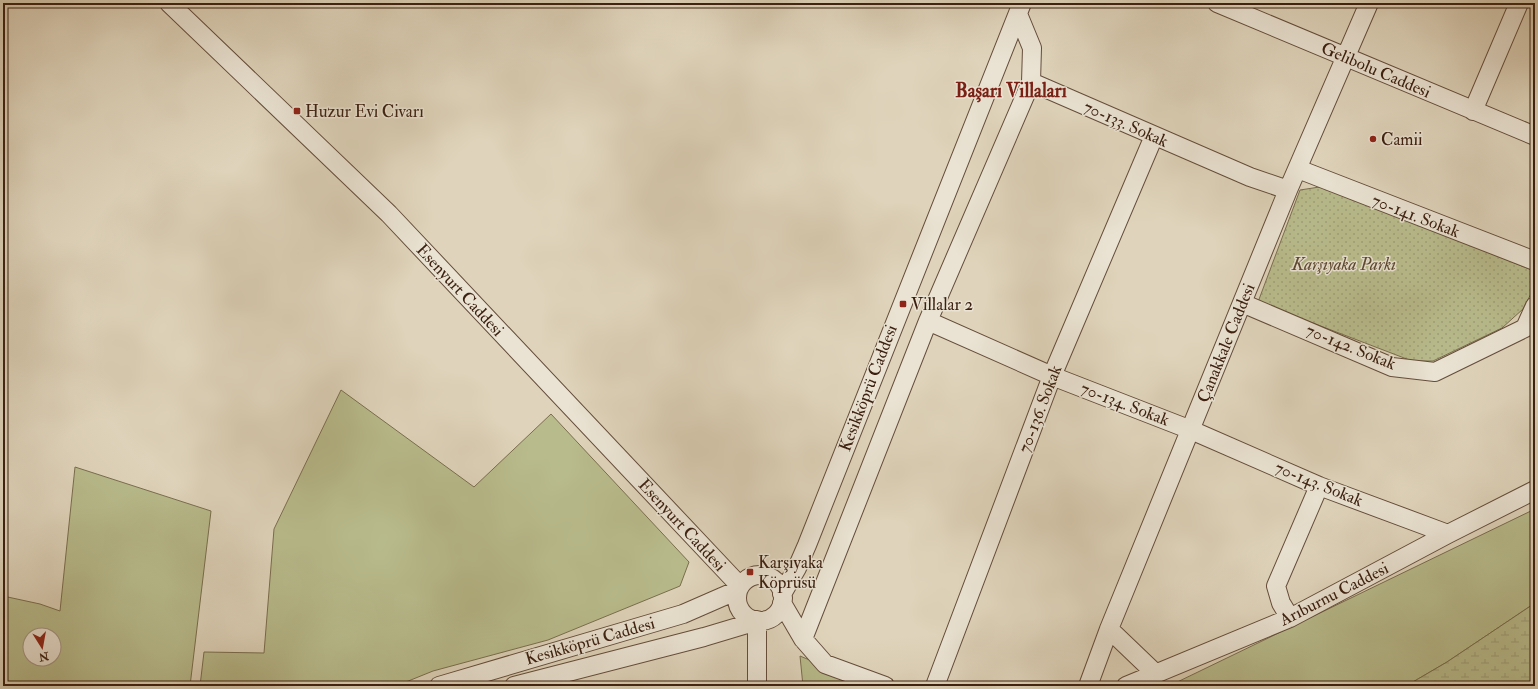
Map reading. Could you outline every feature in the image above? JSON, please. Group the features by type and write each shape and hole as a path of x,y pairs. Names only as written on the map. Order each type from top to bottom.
{"street":[{"name":"Esenyurt Caddesi","path":"169,3 389,214 739,588"},
{"name":"Gelibolu Caddesi","path":"1217,3 1535,136"},
{"name":"Çanakkale Caddesi","path":"1088,686 1109,629 1288,190 1369,3"},
{"path":"1473,110 1519,3"},
{"path":"1020,9 1032,48 1031,82"},
{"name":"Kesikköprü Caddesi","path":"782,598 797,568 1020,9"},
{"name":"Kesikköprü Caddesi","path":"803,638 928,320 1031,82"},
{"name":"70-133. Sokak","path":"1031,82 1154,136 1250,176 1288,190"},
{"name":"70-136. Sokak","path":"935,686 1052,376 1154,136"},
{"name":"70-141. Sokak","path":"1298,169 1535,261"},
{"path":"904,298 928,320"},
{"name":"70-142. Sokak","path":"1242,303 1392,366 1435,372 1525,328 1535,306"},
{"path":"896,319 928,320"},
{"name":"70-134. Sokak","path":"928,320 1052,376 1191,430"},
{"name":"70-143. Sokak","path":"1191,430 1319,486 1448,534"},
{"path":"1290,618 1281,603 1276,586 1319,486"},
{"name":"Arıburnu Caddesi","path":"1126,686 1290,618 1448,534 1535,490"},
{"path":"782,598 778,611 765,620 757,620 746,616 741,610 737,599 739,588 747,579 762,575 770,577 776,582 782,598 803,638 825,664 885,686"},
{"name":"Kesikköprü Caddesi","path":"438,686 683,614 739,588"},
{"path":"757,620 757,686"},
{"name":"Kesikköprü Caddesi","path":"514,686 704,637 757,620"},
{"path":"1109,629 1156,674"}],"green space":[{"name":"Karşıyaka Parkı","path":"1326,186 1534,271 1535,286 1523,309 1502,328 1433,361 1412,361 1258,302 1300,190"},
{"path":"341,390 474,487 551,414 689,562 680,586 548,640 433,671 396,686 200,686 204,652 264,653 274,529"},
{"path":"75,467 211,511 190,686 13,686 3,682 3,596 40,604 60,611"},
{"path":"1535,509 1535,603 1447,662 1406,686 1169,686"},
{"path":"1535,603 1535,686 1406,686 1447,662"},
{"path":"800,656 872,686 803,686"}],"place":[{"name":"Huzur Evi Civarı","path":"297,111"},
{"name":"Camii","path":"1373,139"},
{"name":"Villalar 2","path":"903,304"},
{"name":"Karşıyaka Köprüsü","path":"750,572"}],"district":[{"name":"Başarı Villaları","path":"1011,91"}]}
